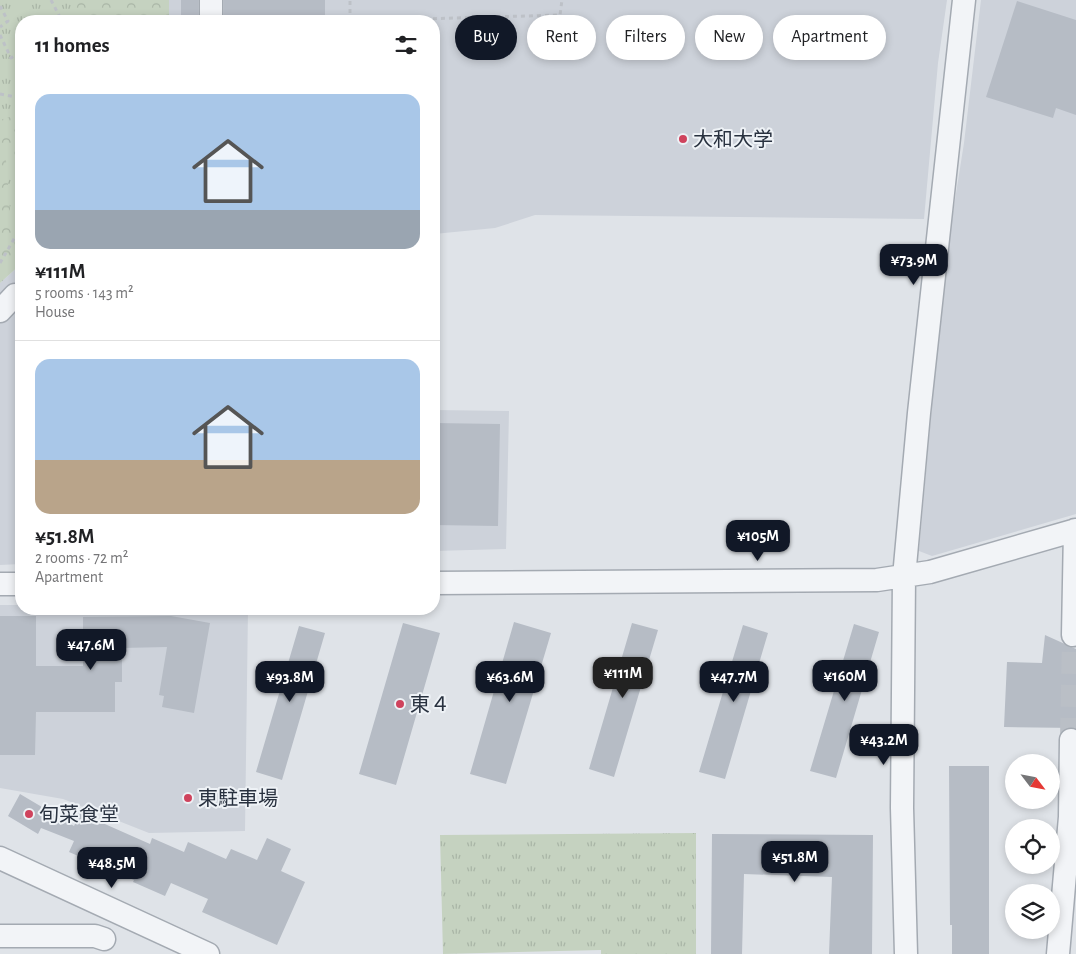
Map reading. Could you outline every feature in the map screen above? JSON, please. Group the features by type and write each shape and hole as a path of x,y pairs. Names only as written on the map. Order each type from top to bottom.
{"street":[{"path":"211,0 211,15"},
{"path":"906,954 902,808 904,577 919,413 964,0"},
{"path":"0,311 15,295"},
{"path":"440,583 868,580 904,577 930,572 1075,530 1073,634"},
{"path":"0,584 15,584"},
{"path":"1058,954 1073,810 1071,740"},
{"path":"0,858 208,954"},
{"path":"97,946 121,913"},
{"path":"0,936 95,936 97,946"}],"path":[{"path":"51,0 59,15"},
{"path":"350,0 350,15"},
{"path":"440,18 560,15 562,0"},
{"path":"0,6 8,21 0,27"},
{"path":"0,36 11,58 15,55"},
{"path":"0,94 15,97"},
{"path":"0,263 15,237"}],"shaded area":[{"name":"大和大学","path":"132,0 947,0 938,63 924,219 535,215 495,228 440,233 440,15 130,15"},
{"path":"981,0 1076,0 1076,514 932,556 919,551 944,269 964,143"},
{"path":"15,269 15,564 0,565 0,283"},
{"path":"440,410 509,411 506,549 440,551"},
{"path":"0,605 15,605 15,615 248,615 245,831 149,833 63,799 0,788"}],"green space":[{"path":"0,0 132,0 130,15 15,15 15,269 0,283"},
{"path":"69,0 169,0 169,15 77,15"},
{"path":"15,115 15,159 6,160 11,223 15,227 15,263 0,276 0,120"},
{"path":"696,833 696,954 601,954 601,950 443,954 440,835"}],"building":[{"path":"181,0 198,0 198,15 181,15"},
{"path":"224,0 325,0 325,15 224,15"},
{"path":"1017,1 1076,20 1076,115 1056,108 1053,118 986,97"},
{"path":"440,423 500,424 498,526 440,525"},
{"path":"0,616 36,616 36,666 83,666 83,617 171,616 210,623 194,713 162,707 164,696 159,695 167,647 122,648 122,682 115,682 115,712 36,712 35,755 0,755"},
{"path":"514,622 551,633 506,784 470,774"},
{"name":"東４","path":"403,623 440,633 396,785 359,774"},
{"path":"632,623 658,630 614,777 589,769"},
{"path":"854,624 879,632 836,778 810,771"},
{"path":"743,625 768,633 725,779 699,772"},
{"path":"299,626 325,633 282,780 256,772"},
{"path":"1045,635 1076,649 1076,728 1004,727 1007,662 1042,663"},
{"path":"949,766 989,766 989,954 952,954 952,925 950,925"},
{"path":"20,794 74,826 80,813 150,844 152,838 184,852 188,842 226,859 231,849 257,860 267,838 291,849 281,871 305,882 277,945 202,912 208,899 171,883 165,896 133,882 134,880 69,852 74,841 41,828 38,834 8,816"},
{"path":"712,834 873,835 872,954 829,954 832,877 744,874 742,954 711,954"}],"tunnel":[{"path":"1071,740 1073,635"}],"place":[{"name":"大和大学","path":"683,139"},
{"name":"東４","path":"400,704"},
{"name":"東駐車場","path":"188,798"},
{"name":"旬菜食堂","path":"29,814"}]}
